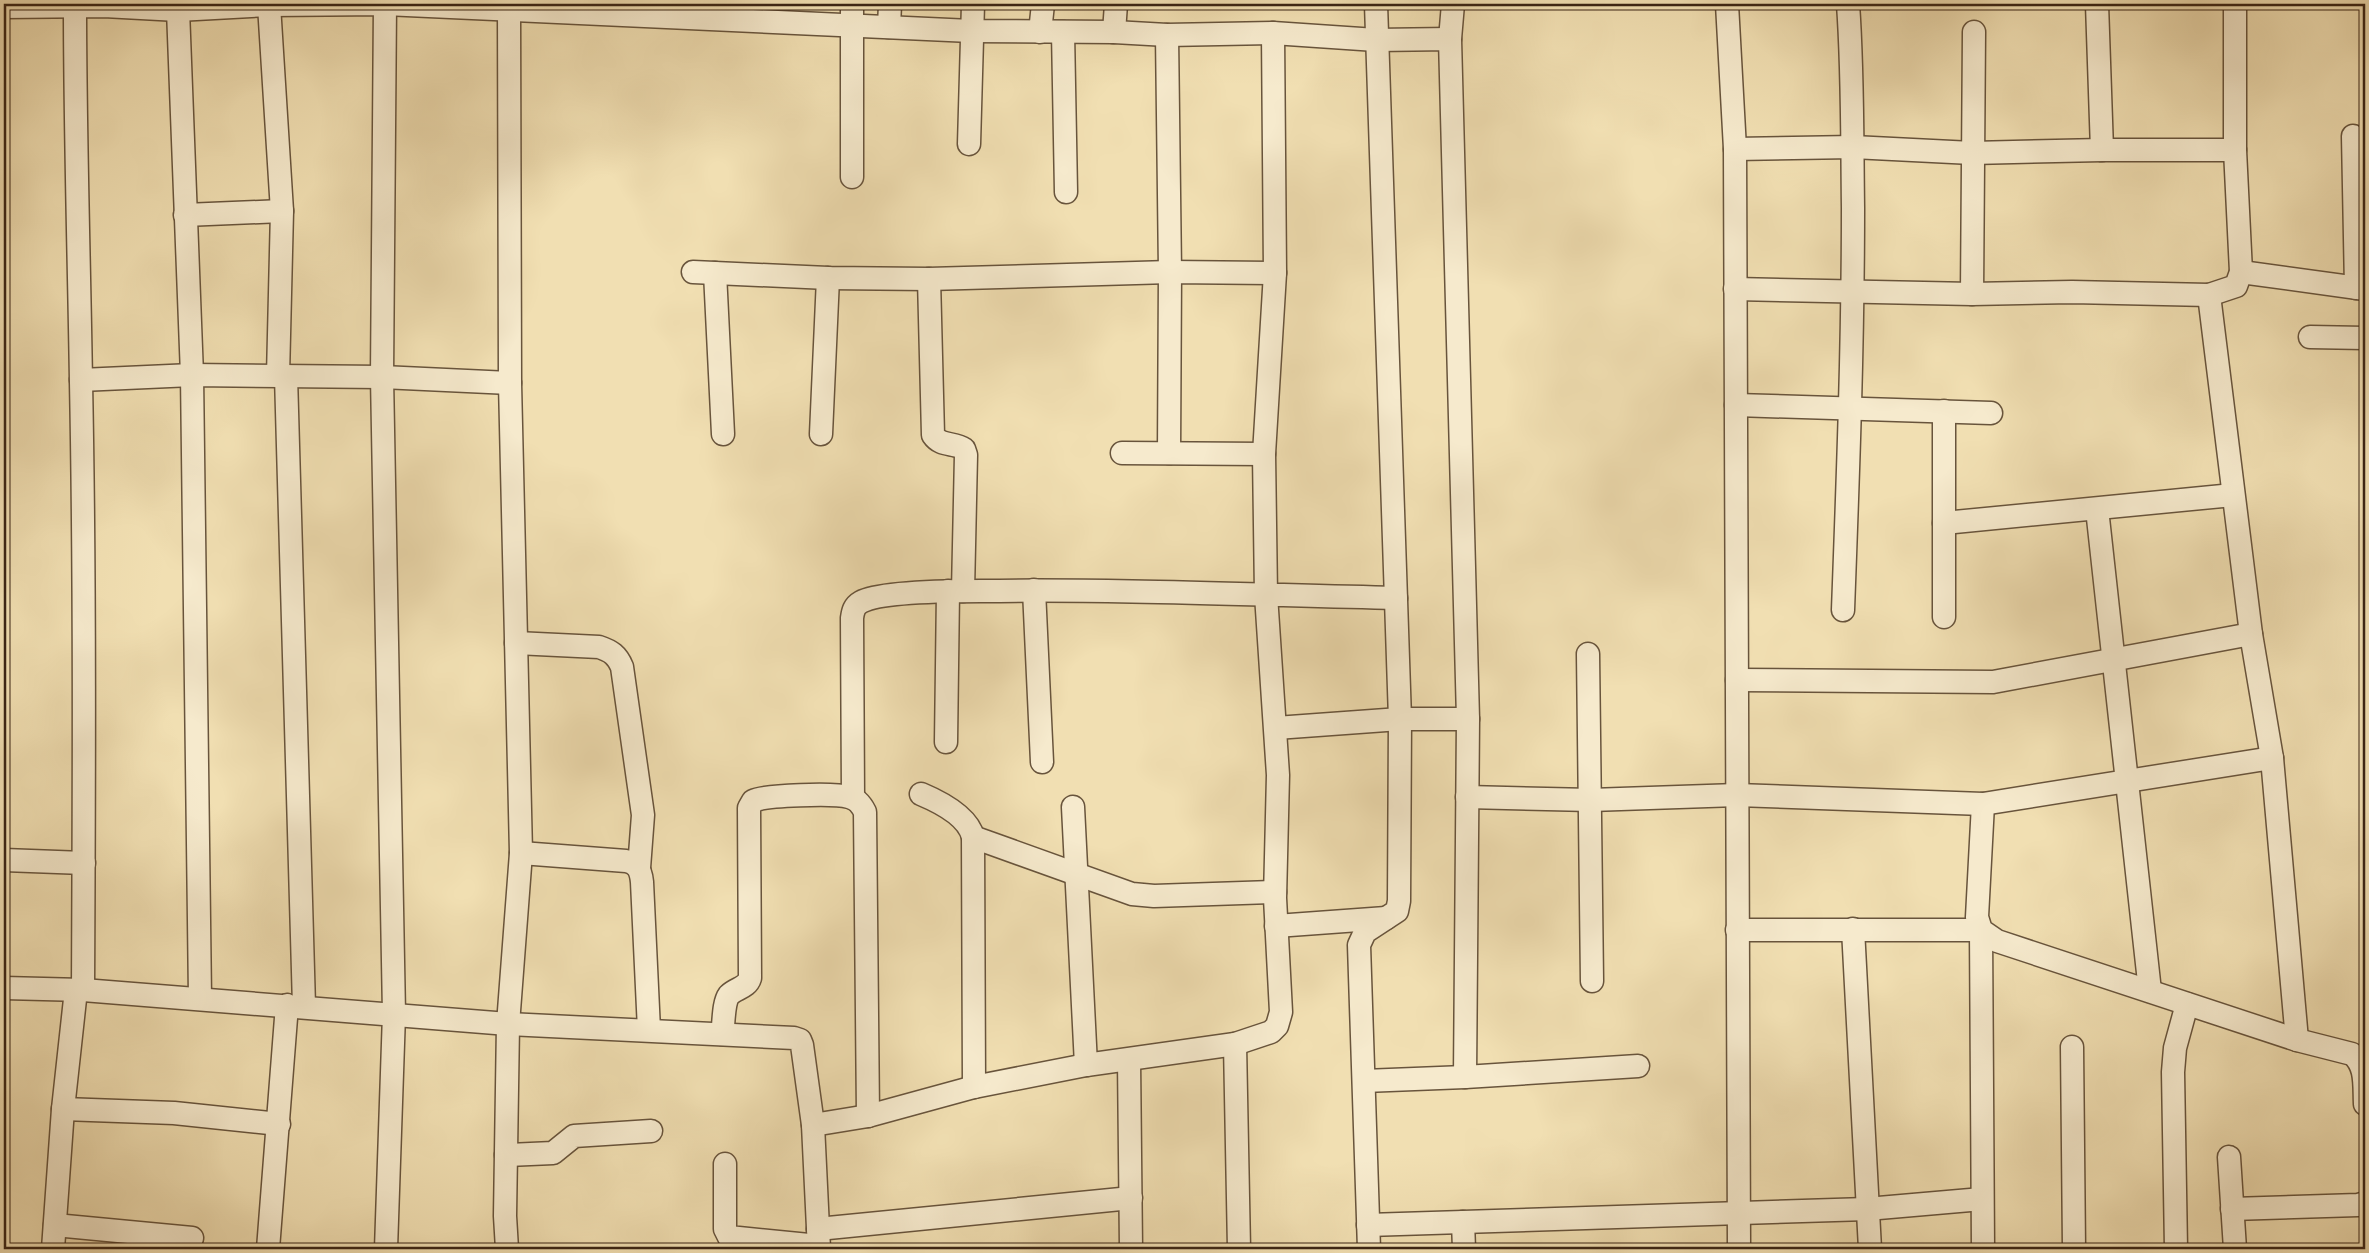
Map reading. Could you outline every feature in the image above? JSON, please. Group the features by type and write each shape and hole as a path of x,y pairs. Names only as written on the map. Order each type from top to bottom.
{"street":[{"path":"4,7 104,5 178,10 269,5 385,4 852,14 889,27 971,31 1114,32 1167,35 1273,34 1376,40 1450,39"},
{"path":"385,4 382,377 394,1014 386,1249"},
{"path":"889,27 890,4"},
{"path":"969,144 973,4"},
{"path":"1040,32 1043,4"},
{"path":"1114,32 1116,4"},
{"path":"1369,1249 1358,946 1366,932 1397,911 1399,901 1400,719 1376,4"},
{"path":"1453,4 1450,39 1468,719 1465,1077"},
{"path":"1727,4 1735,148 1738,1213 1740,1249"},
{"path":"1842,610 1851,409 1853,292 1852,147 1848,4"},
{"path":"2097,4 2102,150"},
{"path":"1735,289 1972,294 2072,292 2209,295 2236,286 2241,272 2235,150 2235,4"},
{"path":"268,1249 279,1124 295,1005 282,376 282,211 269,5"},
{"path":"53,1249 63,1109 79,990 84,863 85,720 81,380 75,157 75,6"},
{"path":"507,1249 508,1024 521,853 510,383 509,8"},
{"path":"178,10 192,375 200,998"},
{"path":"852,14 852,177"},
{"path":"1063,32 1066,192"},
{"path":"1972,294 1974,32"},
{"path":"814,1125 868,1116 974,1087 1086,1065 1235,1044 1271,1032 1277,1026 1280,1019 1275,892 1278,775 1266,595 1264,454 1275,273 1273,34"},
{"path":"1167,35 1170,272 1169,453"},
{"path":"2241,272 2360,288 2353,136"},
{"path":"1735,148 1852,147 1972,153 2102,150 2235,150"},
{"path":"185,215 282,211"},
{"path":"723,434 704,273 828,278 929,279 1170,272 1275,273"},
{"path":"821,434 828,278"},
{"path":"929,279 933,435 941,443 960,446 964,449 966,455 955,591 946,742"},
{"path":"2209,295 2251,634 2272,758 2297,1040"},
{"path":"2310,337 2365,338"},
{"path":"81,380 192,375 382,377 510,383"},
{"path":"1736,405 1991,413"},
{"path":"1944,411 1944,617"},
{"path":"1122,453 1264,454"},
{"path":"1944,523 2234,495"},
{"path":"2096,509 2150,991"},
{"path":"853,798 852,618 854,607 861,602 876,598 955,591 1034,590 1396,598"},
{"path":"1034,590 1042,762"},
{"path":"1736,680 1993,682 2251,634"},
{"path":"516,643 599,647 609,650 618,658 622,667 643,815 639,868 642,882 648,1030"},
{"path":"1588,654 1592,981"},
{"path":"1276,728 1400,719 1468,719"},
{"path":"1467,797 1590,800 1737,795 1983,804 2272,758"},
{"path":"921,794 934,799 968,823 973,837 974,1087"},
{"path":"722,1034 727,998 733,992 745,986 750,978 749,808 753,801 764,797 830,796 853,798 862,805 865,812 868,1116"},
{"path":"1983,804 1977,918 1981,930 1983,1249"},
{"path":"1073,807 1086,1065"},
{"path":"973,837 1132,894 1154,896 1275,892"},
{"path":"521,853 626,861 633,862 639,868"},
{"path":"4,860 84,863"},
{"path":"1276,926 1386,918"},
{"path":"1853,929 1870,1249"},
{"path":"1737,930 1981,930 1997,941 2297,1040 2352,1054 2364,1067 2365,1104"},
{"path":"4,988 79,990 200,998 508,1024 722,1034 800,1040 814,1125 819,1241"},
{"path":"2176,1249 2173,1072 2175,1048 2187,1004"},
{"path":"1235,1044 1239,1249"},
{"path":"2072,1047 2074,1249"},
{"path":"1129,1060 1131,1249"},
{"path":"1364,1081 1465,1077 1638,1066"},
{"path":"63,1109 174,1113 279,1124"},
{"path":"506,1155 553,1153 574,1136 651,1131"},
{"path":"2229,1157 2235,1249"},
{"path":"725,1164 725,1228 729,1238 819,1241 1131,1198"},
{"path":"1368,1225 1867,1209 1982,1199"},
{"path":"2232,1210 2358,1205 2365,1203"},
{"path":"1463,1222 1464,1249"},
{"path":"55,1225 192,1238"}]}
